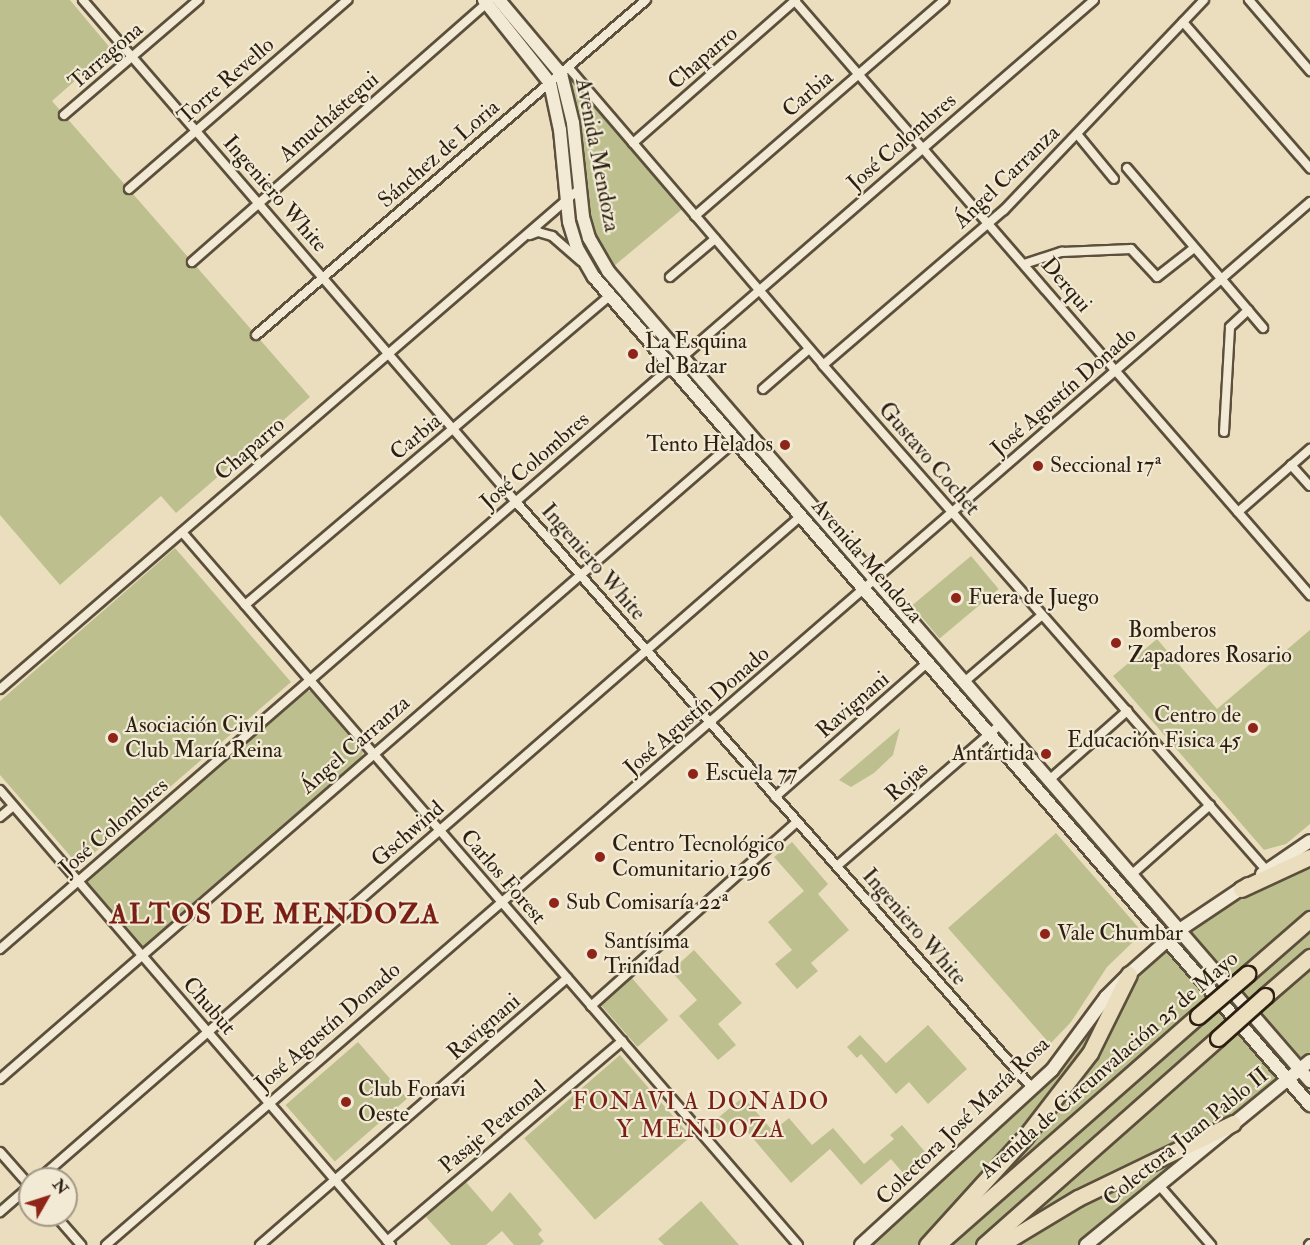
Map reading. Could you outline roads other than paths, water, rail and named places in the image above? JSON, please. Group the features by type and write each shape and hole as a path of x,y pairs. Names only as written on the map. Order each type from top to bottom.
{"highway":[{"path":"1241,889 1310,857"},
{"name":"Avenida de Circunvalación 25 de Mayo","path":"937,1245 1310,919"},
{"path":"984,1245 1310,957"},
{"path":"927,1245 1025,1137 1089,1053 1129,974"},
{"path":"1000,1245 1078,1198 1233,1123"}],"main road":[{"name":"Avenida Mendoza","path":"499,0 565,71 573,123 578,190 589,238 599,259 963,683 1310,1081"},
{"name":"Avenida Mendoza","path":"487,1 550,83 560,130 569,222 586,267 1310,1106"},
{"path":"1053,809 1064,799"},
{"name":"Colectora José María Rosa","path":"861,1245 1032,1089 1129,974 1178,931 1310,841"},
{"name":"Colectora Juan Pablo II","path":"1086,1245 1233,1123 1289,1082 1310,1061"}],"street":[{"name":"Ingeniero White","path":"83,0 389,352 516,502 1032,1089"},
{"name":"Tarragona","path":"64,115 198,0"},
{"name":"Torre Revello","path":"129,189 347,0"},
{"name":"Sánchez de Loria","path":"256,335 646,0"},
{"name":"Derqui","path":"795,0 1310,595"},
{"name":"Chaparro","path":"633,143 795,0"},
{"name":"Carbia","path":"695,216 944,0"},
{"name":"José Colombres","path":"0,949 1094,0"},
{"name":"Ángel Carranza","path":"823,365 988,224 1204,0"},
{"path":"1249,0 1310,70"},
{"name":"Amuchástegui","path":"192,262 487,1"},
{"path":"1183,22 1310,168"},
{"name":"Gustavo Cochet","path":"565,71 633,143 809,349 1267,871"},
{"path":"1077,134 1114,179"},
{"path":"1126,168 1263,328"},
{"name":"Chaparro","path":"0,689 578,190"},
{"name":"José Agustín Donado","path":"106,1245 268,1103 711,724 1310,202"},
{"path":"524,237 538,232 552,236 586,267"},
{"path":"670,277 715,239"},
{"path":"1024,264 1062,252 1131,249 1157,277 1194,248"},
{"name":"Carbia","path":"245,605 610,296"},
{"path":"1224,432 1230,327 1248,310"},
{"path":"763,389 809,349"},
{"name":"Ángel Carranza","path":"0,1079 736,440"},
{"path":"1238,512 1310,449"},
{"path":"1291,465 1310,486"},
{"name":"Gschwind","path":"53,1167 801,516"},
{"name":"Carlos Forest","path":"182,532 798,1245"},
{"path":"963,683 1042,615"},
{"name":"Ravignani","path":"775,797 927,663"},
{"path":"1048,781 1127,711"},
{"name":"Rojas","path":"837,866 1000,725"},
{"name":"Chubut","path":"0,790 389,1243"},
{"path":"1130,876 1210,805"},
{"path":"0,817 13,806"},
{"path":"591,1006 797,822"},
{"name":"Ravignani","path":"260,1245 567,978"},
{"name":"Pasaje Peatonal","path":"389,1243 622,1041"},
{"path":"0,1152 18,1172"},
{"path":"1158,1184 1211,1245"},
{"path":"0,1212 18,1196"},
{"path":"65,1227 81,1245"}],"place":[{"name":"La Esquina del Bazar","path":"633,354"},
{"name":"Tento Helados","path":"785,445"},
{"name":"Seccional 17ª","path":"1038,466"},
{"name":"Fuera de Juego","path":"956,598"},
{"name":"Bomberos Zapadores Rosario","path":"1116,643"},
{"name":"Centro de Educación Fisica 45","path":"1253,728"},
{"name":"Asociación Civil Club María Reina","path":"113,738"},
{"name":"Antártida","path":"1046,754"},
{"name":"Escuela 77","path":"693,774"},
{"name":"Centro Tecnológico Comunitario 1296","path":"600,857"},
{"name":"Sub Comisaría 22ª","path":"554,903"},
{"name":"Vale Chumbar","path":"1045,934"},
{"name":"Santísima Trinidad","path":"592,954"},
{"name":"Club Fonavi Oeste","path":"346,1102"}],"district":[{"name":"ALTOS DE MENDOZA","path":"275,915"},
{"name":"FONAVI A DONADO Y MENDOZA","path":"701,1116"}]}
